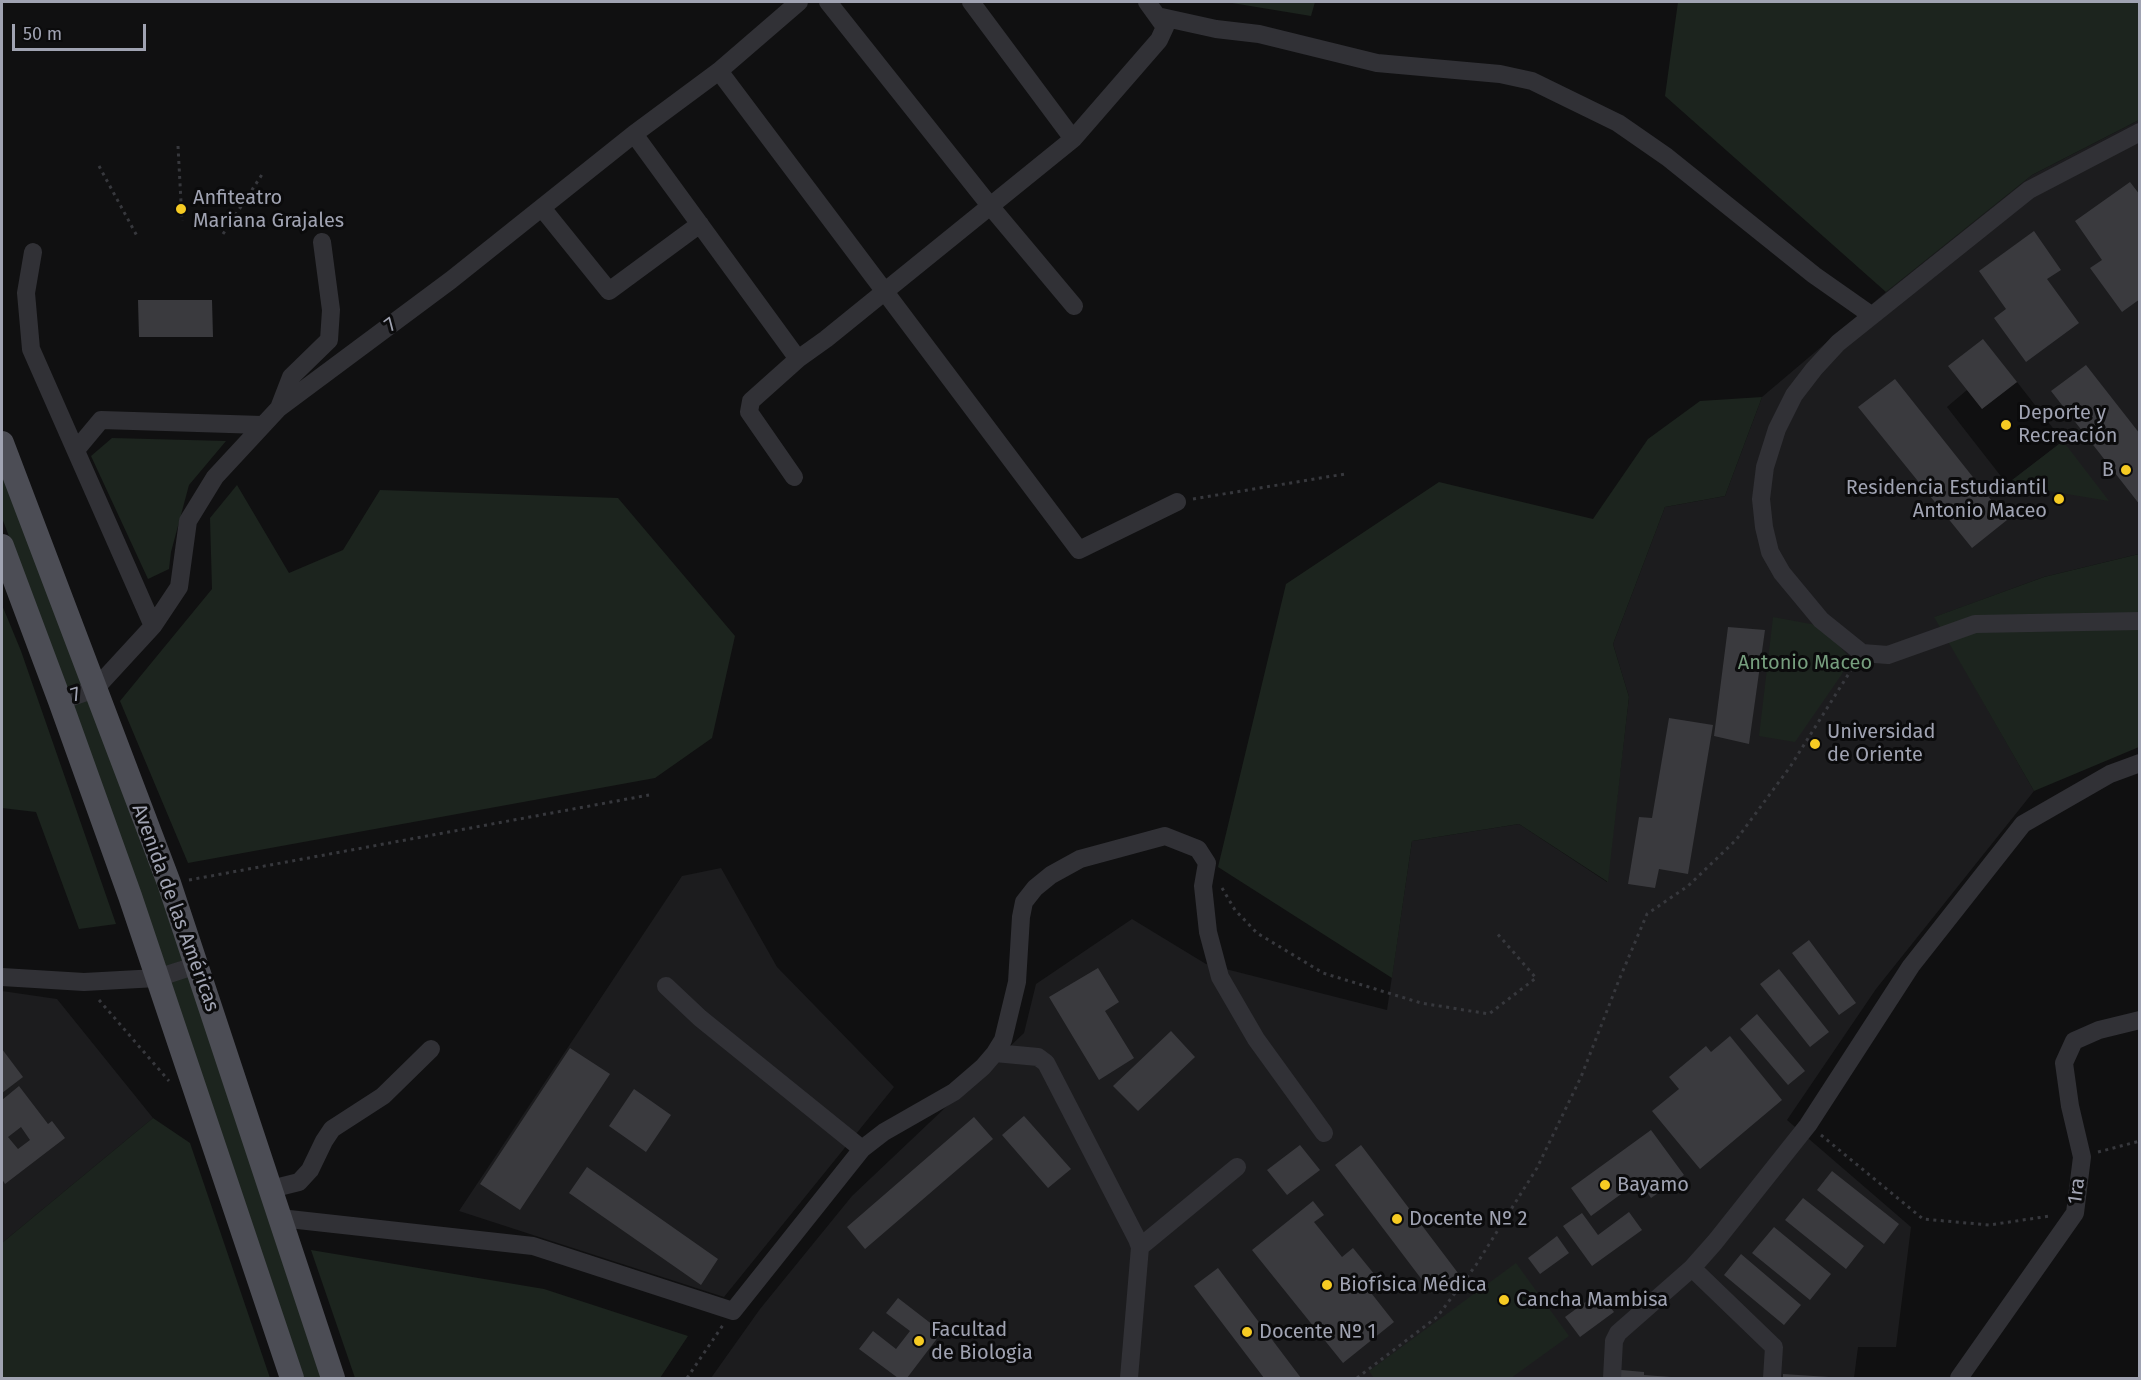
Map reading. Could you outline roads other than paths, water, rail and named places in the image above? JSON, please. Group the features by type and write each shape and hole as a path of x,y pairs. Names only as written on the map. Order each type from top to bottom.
{"main road":[{"name":"Avenida de las Américas","path":"2,443 169,883 333,1378"},
{"name":"Avenida de las Américas","path":"2,546 130,896 292,1378"}],"street":[{"name":"7","path":"60,701 95,689 153,626 179,587 188,521 215,477 279,408 451,280 634,134 719,71 799,2"},
{"path":"828,2 991,207 1074,306"},
{"path":"971,2 1073,139"},
{"path":"794,477 749,412 751,401 798,359 991,207 1073,139 1160,40 1165,27 1152,9"},
{"path":"1152,9 1216,29 1259,34 1377,63 1500,74 1532,81 1618,123 1667,157 1805,267 1871,315"},
{"path":"719,71 1079,550 1177,502"},
{"path":"2139,132 2029,190 1871,315 1838,344 1814,369 1794,395 1777,429 1765,467 1761,499 1770,552 1782,573 1821,620 1862,653 1888,655 1975,624 2139,621"},
{"path":"634,134 798,359"},
{"path":"542,207 609,291 699,224"},
{"path":"279,408 291,378 329,340 331,310 322,242"},
{"path":"33,252 26,293 31,349 153,626"},
{"path":"76,450 101,420 262,425"},
{"path":"1612,1378 1614,1341 1618,1333 1692,1268 1808,1125 1911,966 2023,824 2110,774 2139,763"},
{"path":"280,1218 533,1246 733,1311 862,1149 884,1132 954,1092 983,1067 995,1053 1002,1040 1017,982 1024,902 1035,888 1051,875 1080,859 1166,836 1198,849 1207,863 1203,886 1208,932 1220,977 1256,1039 1324,1133"},
{"path":"2,977 84,982 157,978 197,965"},
{"path":"666,986 700,1018 862,1149"},
{"name":"1ra","path":"1959,1378 2075,1212 2082,1156 2070,1106 2064,1063 2074,1041 2099,1029 2139,1020"},
{"path":"271,1189 299,1182 310,1170 332,1129 383,1096 430,1049"},
{"path":"995,1053 1038,1057 1046,1062 1137,1239 1140,1247 1129,1378"},
{"path":"1140,1247 1237,1167"},
{"path":"1692,1268 1774,1347 1772,1378"}],"place":[{"name":"Anfiteatro Mariana Grajales","path":"181,209"},
{"name":"Deporte y Recreación","path":"2006,425"},
{"name":"B","path":"2126,470"},
{"name":"Residencia Estudiantil Antonio Maceo","path":"2059,499"},
{"name":"Universidad de Oriente","path":"1815,744"},
{"name":"Bayamo","path":"1605,1185"},
{"name":"Docente Nº 2","path":"1397,1219"},
{"name":"Biofísica Médica","path":"1327,1285"},
{"name":"Cancha Mambisa","path":"1504,1300"},
{"name":"Docente Nº 1","path":"1247,1332"},
{"name":"Facultad de Biologia","path":"919,1341"}],"park label":[{"name":"Antonio Maceo","path":"1805,663"}]}
